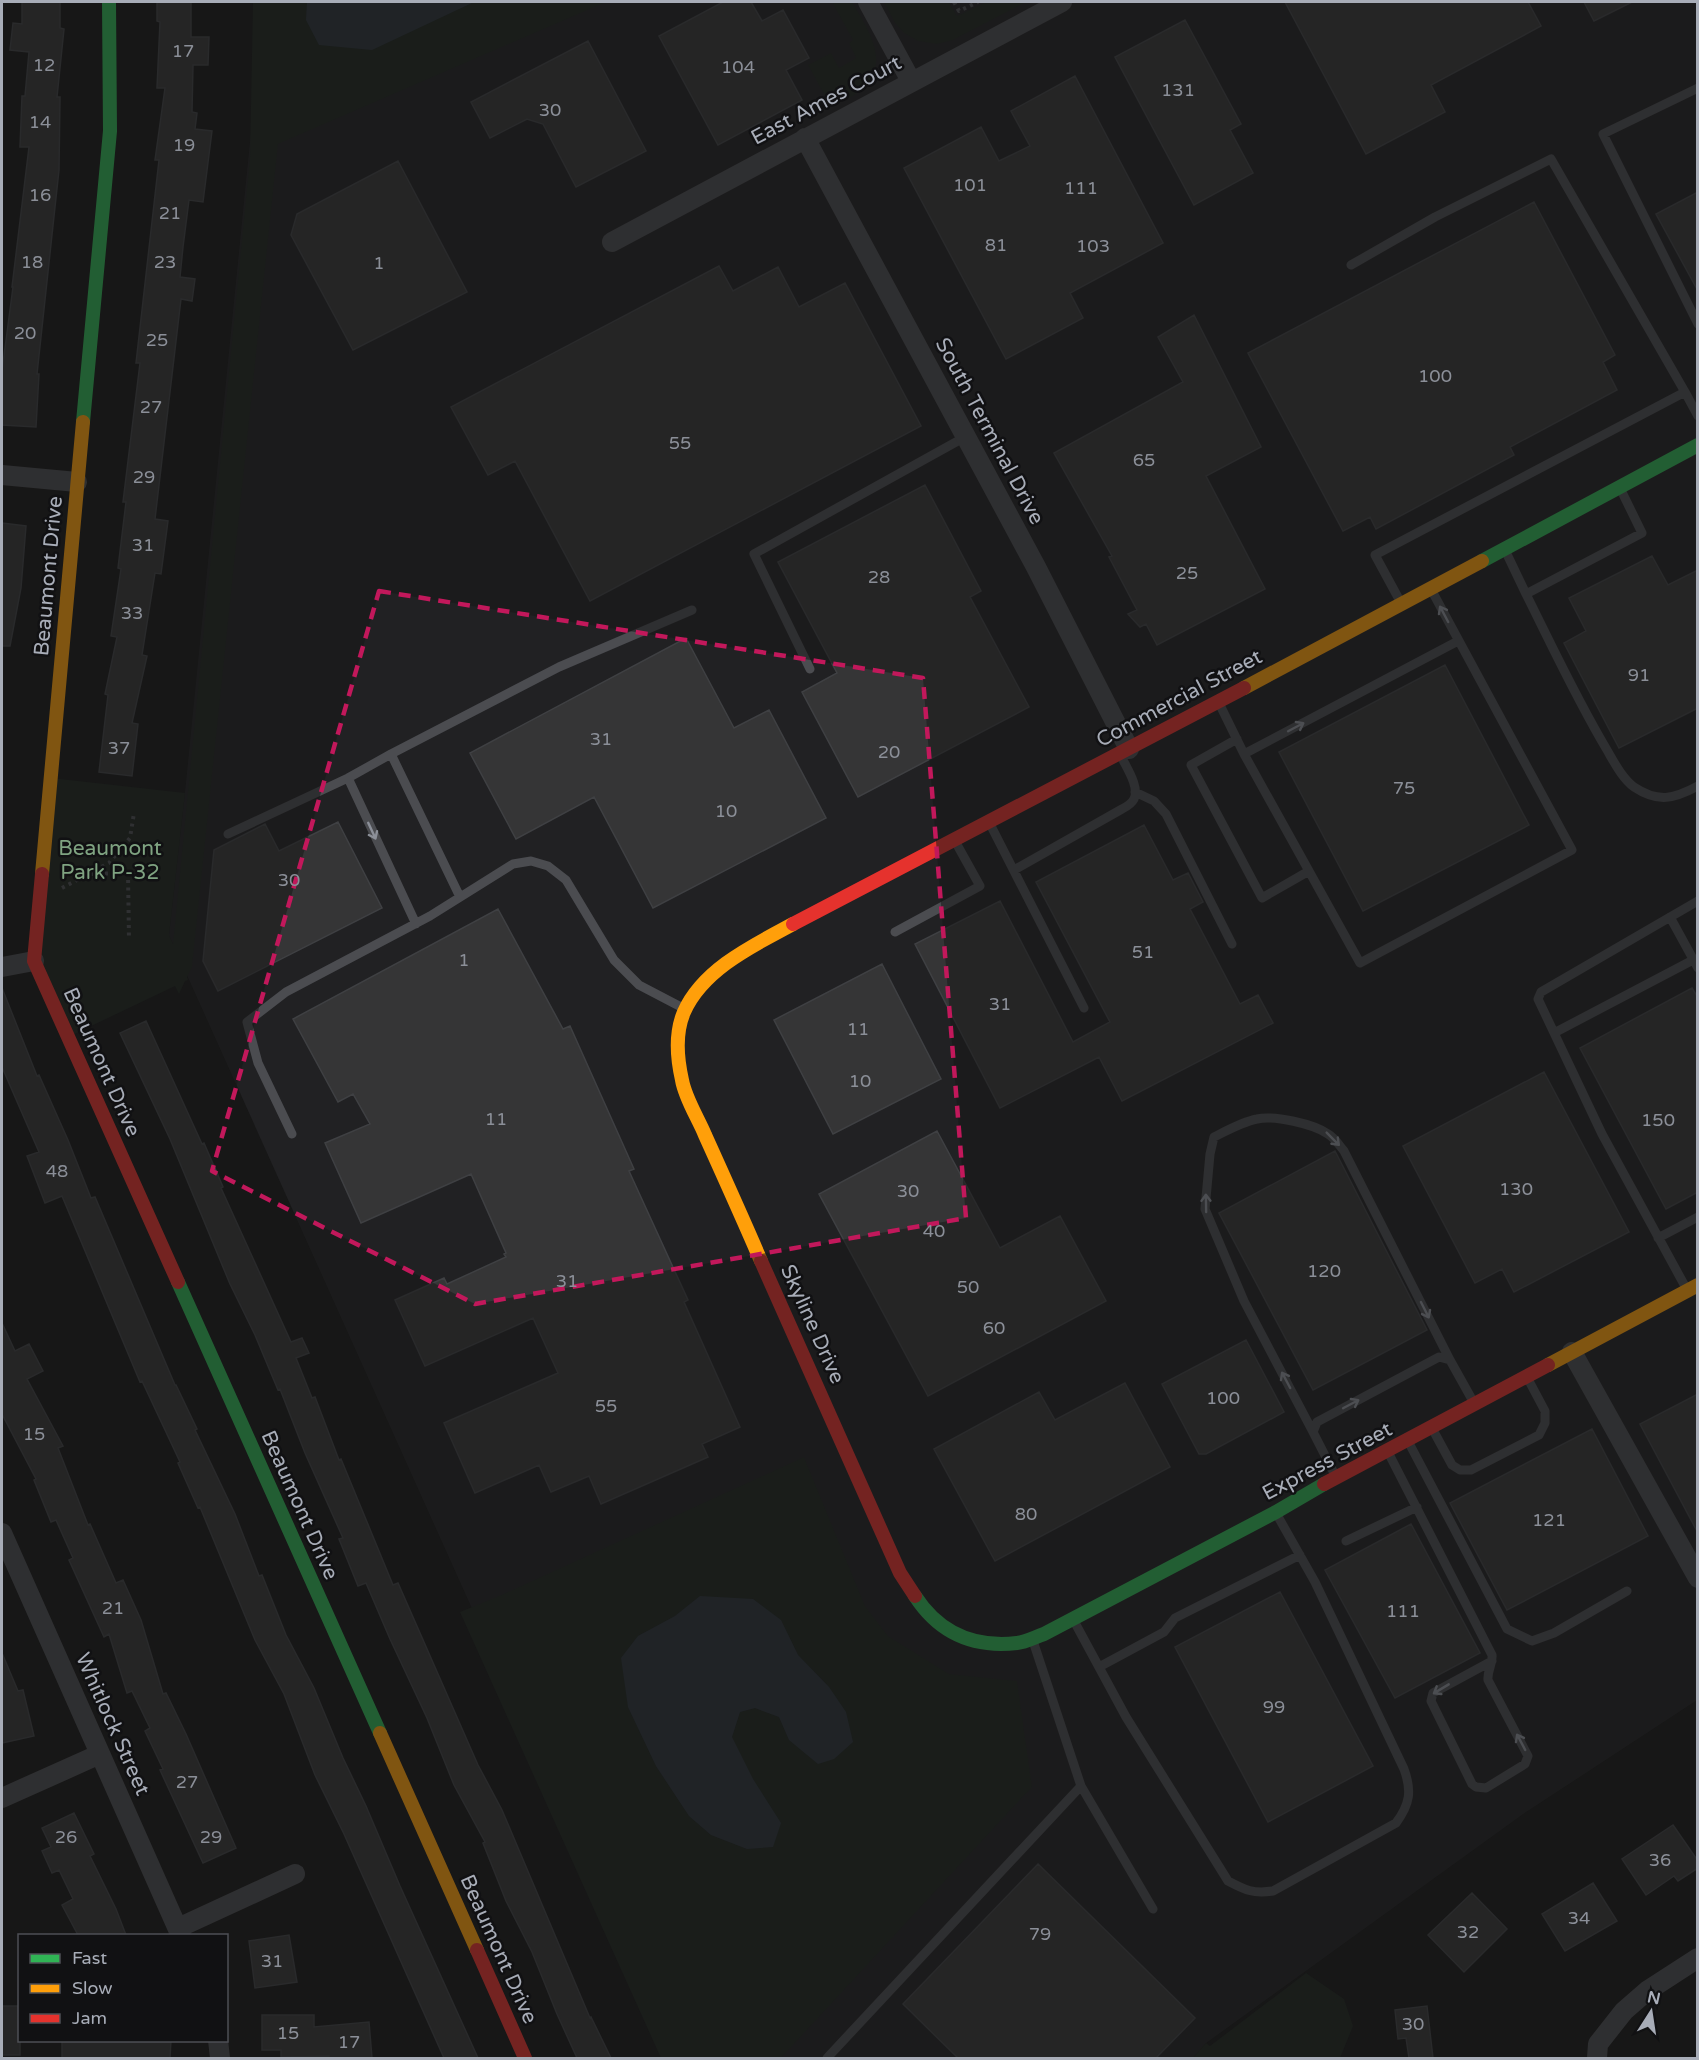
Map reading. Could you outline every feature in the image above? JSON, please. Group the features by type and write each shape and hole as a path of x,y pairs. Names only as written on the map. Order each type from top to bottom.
{"street":[{"name":"Beaumont Drive","path":"109,2 110,131 34,961 525,2058"},
{"path":"868,2 911,81"},
{"name":"East Ames Court","path":"612,242 1062,2"},
{"name":"South Terminal Drive","path":"805,138 1036,567 1124,752"},
{"name":"Commercial Street","path":"688,1004 714,972 753,945 1124,752 1698,445"},
{"path":"2,475 77,482"},
{"path":"2,967 34,961"},
{"name":"Skyline Drive","path":"688,1004 680,1025 678,1044 682,1082 900,1573 924,1610 954,1635 967,1640"},
{"name":"Express Street","path":"967,1640 982,1643 1018,1643 1073,1619 1692,1288"},
{"path":"1572,1352 1698,1578"},
{"name":"Whitlock Street","path":"2,1533 180,1932"},
{"path":"2,1798 100,1754"},
{"path":"180,1932 295,1874"},
{"path":"1598,2051 1624,2011 1647,1991 1698,1958"},
{"path":"218,2042 220,2058"}],"lane":[{"path":"1698,88 1603,134 1698,324"},
{"path":"1351,265 1435,217 1551,159 1698,416"},
{"path":"1401,603 1375,555 1685,392"},
{"path":"810,669 754,554 965,437"},
{"path":"1526,594 1642,533 1619,486"},
{"path":"1504,548 1597,734 1618,770 1631,785 1646,794 1659,797 1678,796 1698,786"},
{"path":"1218,701 1244,754 1360,963 1572,850 1430,588"},
{"path":"228,834 348,778 559,667 692,610"},
{"path":"1244,754 1458,641"},
{"path":"1237,739 1191,765 1262,898 1309,871"},
{"path":"1014,870 1122,810 1134,801 1136,792 1124,752"},
{"path":"391,754 460,897"},
{"path":"348,778 416,924"},
{"path":"1136,792 1154,801 1166,814 1232,944"},
{"path":"989,822 1084,1008"},
{"path":"895,932 980,886 954,839"},
{"path":"292,1134 258,1063 247,1022 286,992 416,924 513,864 531,861 548,866 566,880 614,960 639,985 688,1004"},
{"path":"1692,1288 1658,1238 1602,1134 1538,999 1541,992 1698,901"},
{"path":"1554,1033 1695,964 1670,917"},
{"path":"1336,1477 1244,1301 1205,1209 1210,1154 1214,1137 1221,1133 1259,1118 1287,1120 1326,1132 1333,1138 1349,1162 1450,1360 1475,1404"},
{"path":"1658,1238 1698,1217"},
{"path":"1313,1432 1317,1422 1439,1357 1450,1360"},
{"path":"1432,1428 1452,1465 1460,1470 1471,1470 1539,1435 1545,1423 1545,1411 1527,1376"},
{"path":"1408,1441 1507,1629 1532,1641 1554,1633 1627,1591"},
{"path":"1388,1452 1492,1655 1492,1661 1487,1676 1488,1680 1526,1751 1528,1760 1486,1788 1480,1788 1472,1784 1431,1701 1433,1693 1492,1661"},
{"path":"1346,1541 1417,1507"},
{"path":"1073,1619 1126,1717 1228,1881 1257,1893 1273,1891 1396,1823 1405,1810 1409,1797 1407,1775 1316,1582 1276,1512"},
{"path":"1099,1666 1164,1632 1175,1618 1300,1555"},
{"path":"1032,1638 1081,1786 1153,1908"},
{"path":"826,2058 1081,1786"}],"path":[{"path":"954,2 959,11 978,2"},
{"path":"41,888 64,888 109,863 130,838 134,813"},
{"path":"86,874 128,873 129,940"}],"highlighted area":[{"path":"379,591 923,678 966,1218 475,1304 212,1171"}],"shaded area":[{"path":"264,2 1697,2 1697,1700 1523,1814 1206,2043 1193,2058 678,2058 628,1955 169,935"},
{"path":"307,2 474,2 372,50 319,45 306,20"},
{"path":"700,1596 753,1599 781,1620 798,1655 829,1687 846,1712 853,1742 834,1759 818,1764 789,1740 779,1717 755,1708 740,1712 732,1737 753,1779 781,1823 773,1847 747,1849 711,1835 689,1816 656,1766 628,1707 621,1658 638,1636 675,1616"}],"green space":[{"name":"Beaumont Park P-32","path":"253,2 307,2 306,20 425,24 474,2 606,2 278,144 192,967 187,977 188,980 185,981 179,994 175,986 68,1037 34,961 51,778 185,793 169,935 173,944 250,157"},
{"path":"832,2 852,2 870,35 876,58 875,70 870,81 850,98 831,107 808,65 831,53 839,68 856,58 849,43 853,40"},
{"path":"884,2 949,2 957,16 986,2 1026,2 953,40 937,44 918,41 904,33 895,23"},
{"path":"804,1457 865,1606 888,1636 949,1674 1017,1681 1032,1787 781,2058 661,2058 460,1612","holes":["700,1596 781,1620 798,1655 829,1687 789,1740 779,1717 755,1708 740,1712 732,1737 753,1779 773,1847 747,1849 711,1835 689,1816 656,1766 628,1707 638,1636 675,1616"]},
{"path":"1306,1973 1344,1999 1353,2026 1340,2058 1193,2058 1206,2043 1210,2046"}],"building":[{"path":"22,2 60,2 60,28 64,29 57,97 60,97 59,170 37,374 39,374 36,427 2,425 2,371 29,147 20,147 22,96 25,96 29,52 10,50 13,23 22,24"},
{"path":"157,2 191,2 191,37 209,37 208,65 193,65 192,112 197,113 195,129 212,131 203,202 189,200 183,247 180,277 195,279 192,301 181,299 155,519 168,521 161,574 155,573 142,655 147,656 132,723 138,724 132,776 99,772 108,695 105,694 117,637 111,636 121,569 118,568 126,502 123,502 140,363 136,363 159,160 155,160 165,88 157,88 160,22 157,21"},
{"path":"723,2 751,2 762,21 783,10 809,58 786,70 802,100 718,145 659,36"},
{"path":"1285,2 1528,2 1541,26 1431,85 1445,112 1366,154"},
{"path":"1584,2 1632,2 1594,21"},
{"path":"1185,20 1241,124 1230,130 1253,173 1194,205 1115,57"},
{"path":"588,41 646,151 576,187 543,124 527,119 490,138 471,102"},
{"path":"1075,76 1163,243 1070,293 1083,318 1006,359 904,168 981,127 999,161 1030,146 1011,111"},
{"path":"398,161 467,292 353,350 291,235 297,214"},
{"path":"1698,192 1698,291 1656,214"},
{"path":"1534,202 1615,355 1603,362 1617,390 1510,447 1514,455 1376,529 1370,517 1343,531 1248,353"},
{"path":"719,266 733,291 778,267 799,307 845,283 921,426 590,601 515,461 488,475 451,407"},
{"path":"1194,315 1261,447 1206,476 1265,589 1157,645 1146,624 1140,627 1128,614 1137,610 1109,557 1112,556 1054,453 1183,382 1158,337"},
{"path":"925,485 981,591 970,597 1029,707 858,797 802,692 837,673 778,562"},
{"path":"2,523 26,526 21,588 10,646 2,646"},
{"path":"1652,556 1668,585 1698,570 1698,708 1619,748 1564,643 1586,631 1569,598"},
{"path":"686,638 734,728 769,710 826,818 653,908 594,797 516,839 470,753"},
{"path":"1445,665 1529,825 1363,911 1279,752"},
{"path":"338,822 382,908 218,991 203,961 214,850 265,824 279,851"},
{"path":"1144,825 1173,880 1188,873 1203,902 1190,909 1240,1004 1258,995 1273,1023 1122,1101 1099,1057 1000,1108 915,944 1000,901 1073,1042 1110,1022 1036,882"},
{"path":"498,909 563,1029 570,1026 634,1169 629,1171 688,1300 684,1302 740,1427 702,1444 708,1457 601,1504 589,1476 551,1492 539,1465 475,1493 444,1423 558,1373 533,1318 425,1366 395,1300 444,1278 447,1284 506,1257 504,1254 506,1253 471,1174 361,1223 325,1143 370,1124 353,1094 338,1102 293,1019"},
{"path":"882,964 941,1079 833,1134 774,1020"},
{"path":"2,988 37,1076 39,1075 68,1140 91,1198 95,1197 175,1385 235,1514 259,1576 262,1575 286,1635 314,1688 343,1758 478,2058 444,2058 344,1834 315,1775 284,1694 255,1640 200,1507 198,1508 178,1463 180,1462 142,1381 140,1382 62,1196 45,1203 27,1156 39,1152 2,1067"},
{"path":"1692,988 1698,998 1698,1192 1666,1209 1580,1048"},
{"path":"146,1021 202,1144 204,1143 223,1187 221,1188 291,1342 302,1338 309,1353 296,1358 312,1398 315,1397 339,1460 341,1459 393,1585 398,1583 478,1765 502,1810 590,2018 611,2058 577,2058 532,1952 506,1901 483,1843 485,1842 454,1785 427,1718 366,1583 358,1586 339,1539 343,1538 305,1453 280,1389 278,1390 230,1284 170,1139 120,1033"},
{"path":"1544,1072 1629,1232 1514,1292 1502,1269 1475,1283 1403,1146"},
{"path":"937,1131 1000,1248 1060,1216 1106,1301 928,1396 819,1194"},
{"path":"1335,1151 1427,1330 1313,1390 1219,1213"},
{"path":"2,1323 15,1351 29,1344 43,1371 27,1379 63,1446 58,1448 88,1525 90,1524 116,1583 123,1580 141,1620 163,1694 166,1693 186,1734 236,1848 203,1863 160,1770 163,1769 145,1731 150,1728 132,1691 127,1693 109,1634 104,1637 69,1560 73,1558 56,1520 51,1522 34,1480 36,1479 2,1414"},
{"path":"1246,1340 1284,1412 1206,1454 1199,1454 1162,1384"},
{"path":"1125,1383 1170,1467 995,1561 934,1449 1039,1392 1055,1420"},
{"path":"1698,1394 1698,1533 1640,1424"},
{"path":"1592,1429 1648,1536 1507,1610 1450,1503"},
{"path":"1411,1524 1480,1653 1395,1698 1325,1570"},
{"path":"1280,1592 1373,1766 1268,1822 1175,1647"},
{"path":"2,1653 18,1691 23,1690 34,1736 2,1743"},
{"path":"74,1813 94,1854 90,1856 126,1934 77,1934 62,1905 73,1899 59,1870 52,1873 42,1851 51,1847 42,1828"},
{"path":"1673,1825 1698,1861 1698,1868 1678,1881 1674,1876 1646,1895 1622,1859"},
{"path":"1038,1864 1195,2018 1156,2058 958,2058 903,2004"},
{"path":"1593,1883 1617,1921 1565,1951 1542,1914"},
{"path":"1472,1893 1507,1929 1464,1972 1428,1935"},
{"path":"289,1935 297,1982 255,1988 249,1941"},
{"path":"2,2006 18,2006 20,2055 2,2055"},
{"path":"1427,2006 1433,2058 1409,2058 1406,2038 1398,2039 1395,2010"},
{"path":"262,2015 314,2015 314,2027 369,2022 372,2058 281,2057 281,2050 262,2050"},
{"path":"62,2042 171,2042 170,2058 62,2058"}],"traffic: fast":[{"path":"83,422 110,131 109,2"},
{"path":"1482,561 1698,445"},
{"path":"178,1282 380,1733"},
{"path":"915,1596 935,1620 958,1635 986,1643 1024,1642 1044,1634 1276,1512 1324,1484"}],"traffic: slow":[{"path":"42,874 83,422"},
{"path":"1244,688 1482,561"},
{"path":"761,1261 686,1094 679,1063 678,1037 684,1012 704,983 746,950 793,924"},
{"path":"1548,1365 1698,1285"},
{"path":"380,1733 477,1950"}],"traffic: jam":[{"path":"793,924 1244,688"},
{"path":"42,874 34,961 178,1282"},
{"path":"761,1261 900,1573 915,1596"},
{"path":"1324,1484 1548,1365"},
{"path":"477,1950 525,2058"}]}
